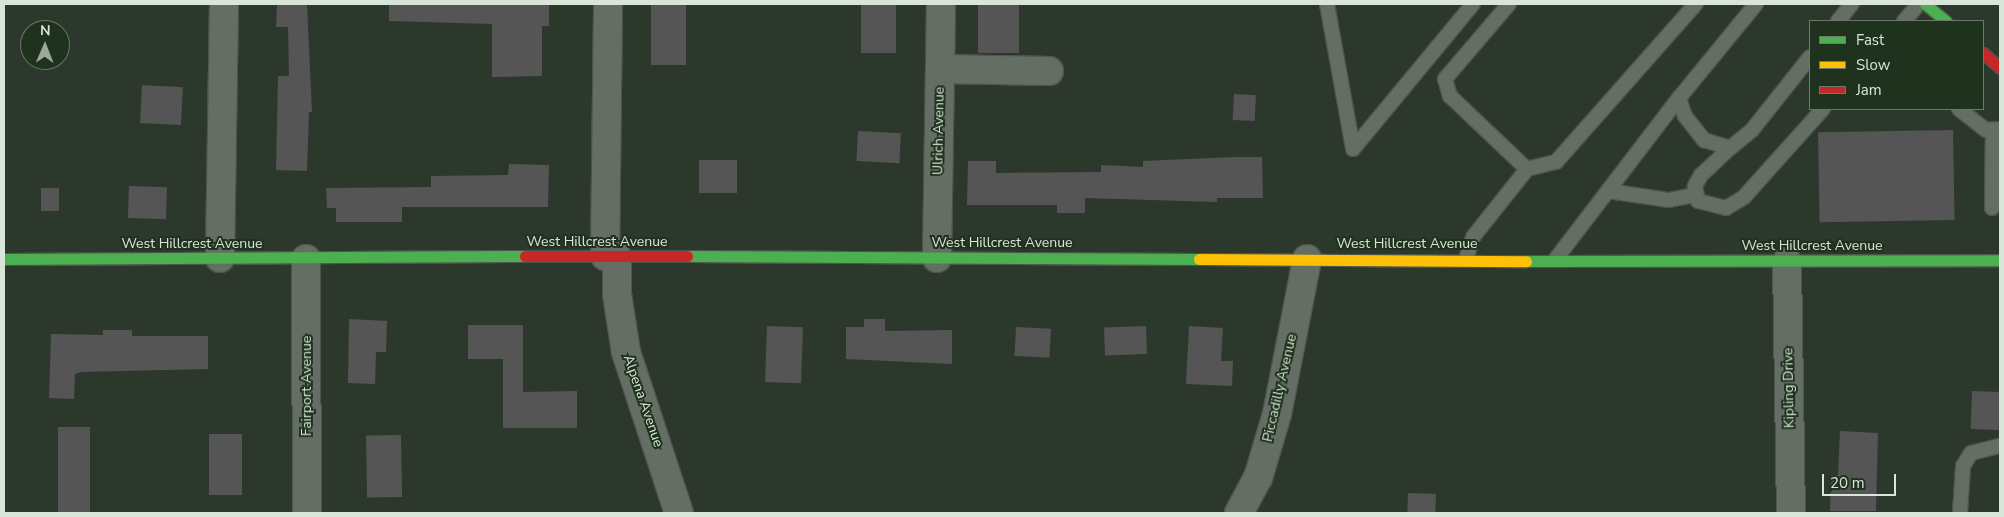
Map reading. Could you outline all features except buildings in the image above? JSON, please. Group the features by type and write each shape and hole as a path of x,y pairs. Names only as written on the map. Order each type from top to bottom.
{"street":[{"path":"220,258 224,4"},
{"name":"Alpena Avenue","path":"608,4 611,256 626,352 679,513"},
{"name":"Ulrich Avenue","path":"937,258 941,4"},
{"path":"1925,4 1945,20"},
{"path":"1984,54 2000,68"},
{"path":"940,69 1049,71"},
{"name":"West Hillcrest Avenue","path":"4,259 611,256 1787,262 2000,260"},
{"name":"Fairport Avenue","path":"306,258 307,513"},
{"name":"Piccadilly Avenue","path":"1239,513 1258,478 1277,414 1307,259"},
{"name":"Kipling Drive","path":"1787,262 1791,513"}],"lane":[{"path":"1327,4 1352,149 1473,4"},
{"path":"1509,4 1445,79 1450,96 1527,169"},
{"path":"1466,260 1473,237 1527,169 1556,162 1696,4"},
{"path":"1555,260 1679,98 1756,4"},
{"path":"1839,20 1852,4"},
{"path":"1905,20 1919,4"},
{"path":"1694,195 1701,175 1752,130 1809,58"},
{"path":"1679,98 1685,116 1704,140 1730,148"},
{"path":"1608,191 1659,199 1694,195 1707,205 1726,208 1744,197 1822,110"},
{"path":"1961,110 1996,130 1992,208"},
{"path":"1960,513 1962,466 1971,453 2000,446"}],"traffic: fast":[{"path":"1925,4 1945,20"},
{"path":"4,259 525,256"},
{"path":"687,256 1199,259"},
{"path":"1526,261 2000,260"}],"traffic: slow":[{"path":"1199,259 1526,261"}],"traffic: jam":[{"path":"1984,54 2000,68"},
{"path":"525,256 687,256"}]}
